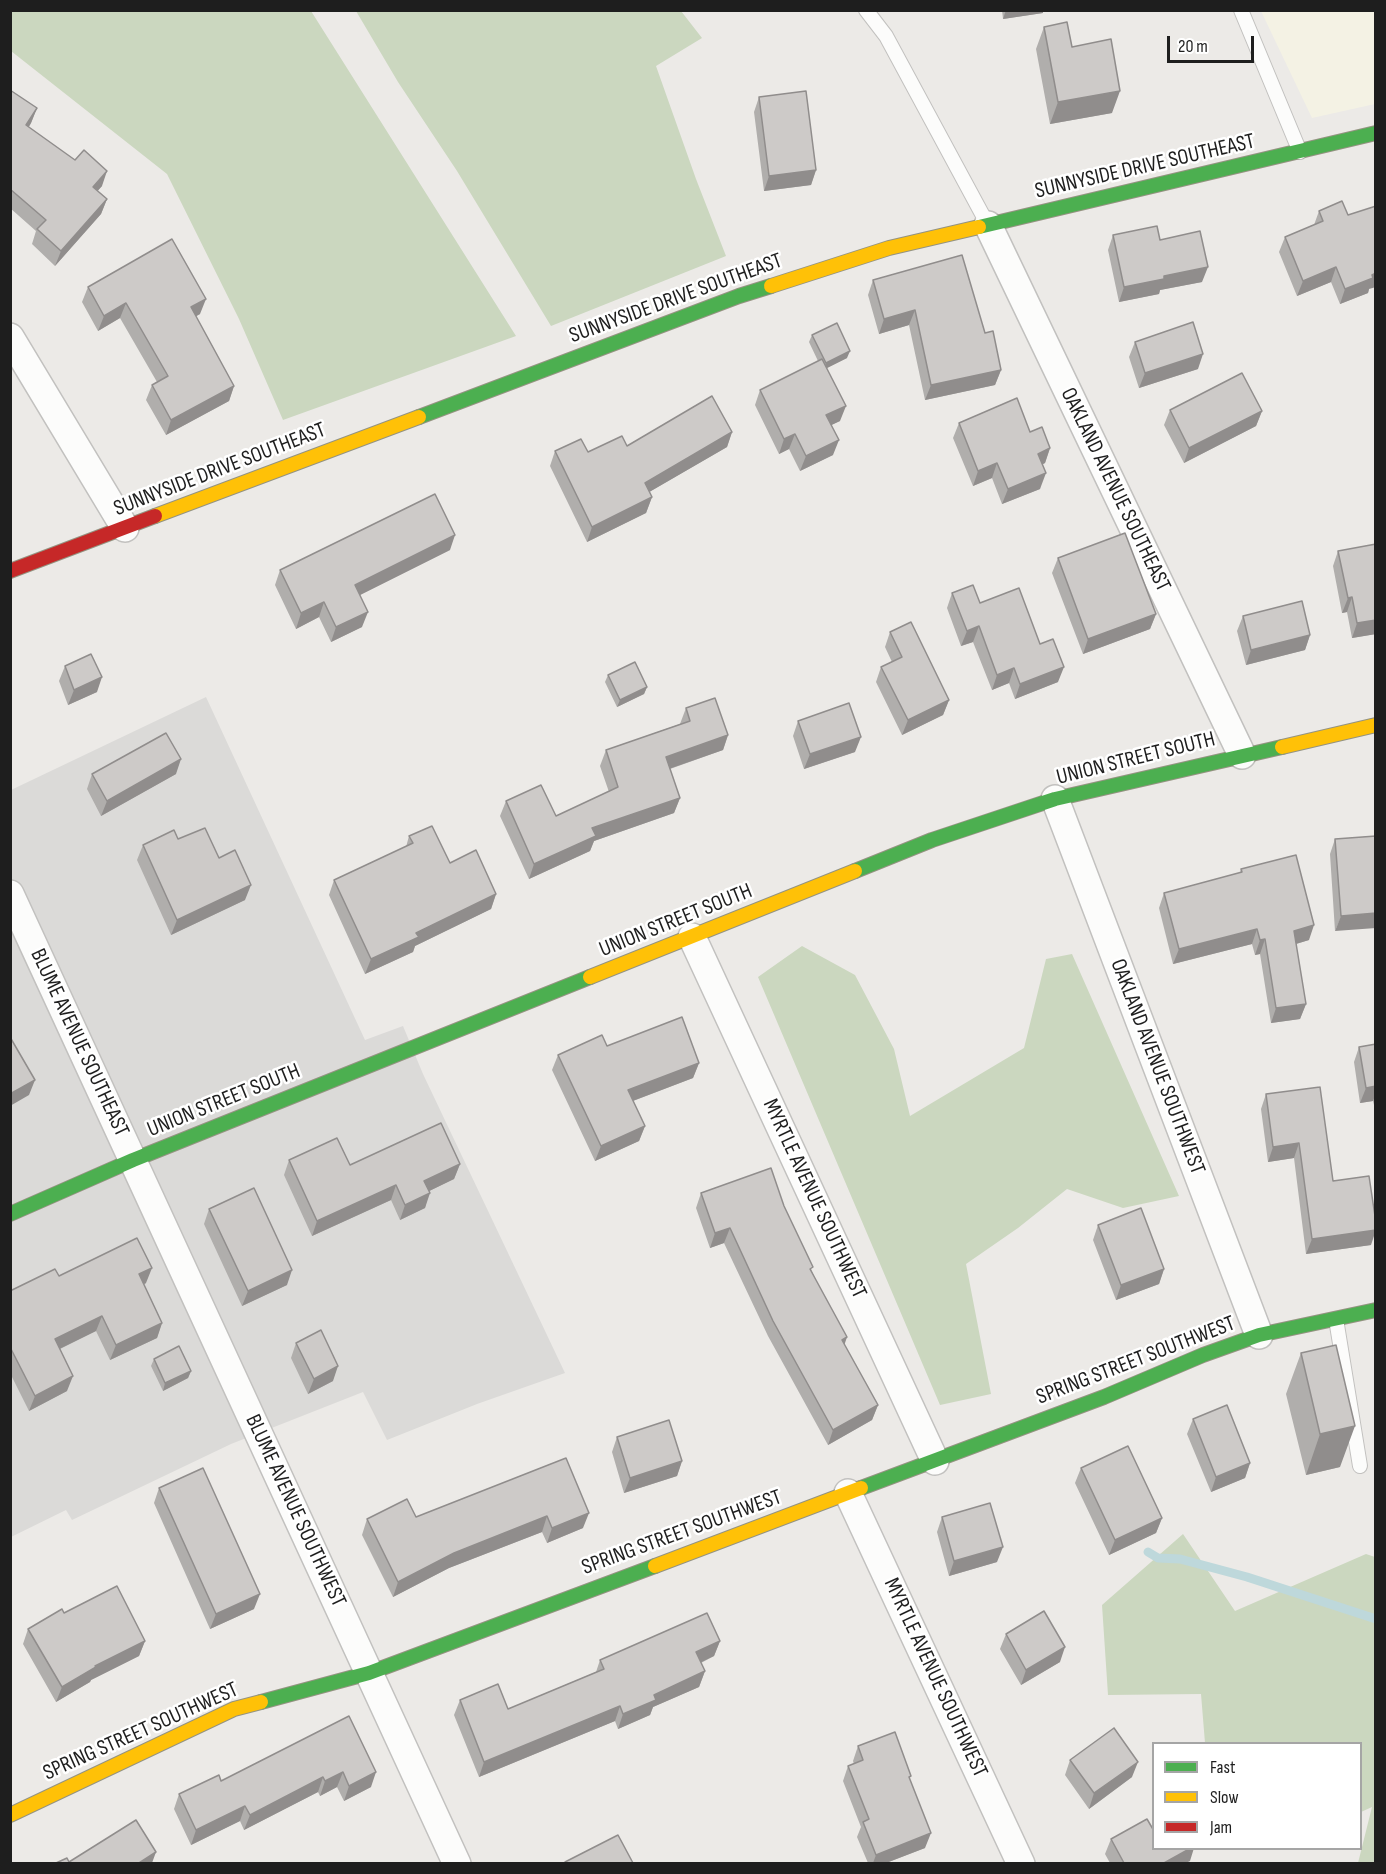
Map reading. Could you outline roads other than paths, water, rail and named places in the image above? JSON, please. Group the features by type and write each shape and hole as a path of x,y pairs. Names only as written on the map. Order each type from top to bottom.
{"street":[{"name":"SUNNYSIDE DRIVE SOUTHEAST","path":"10,571 739,296 889,248 1376,133"},
{"name":"OAKLAND AVENUE SOUTHEAST","path":"988,225 1242,755"},
{"path":"10,337 126,528"},
{"name":"UNION STREET SOUTH","path":"10,1214 133,1160 932,840 1055,799 1376,725"},
{"name":"OAKLAND AVENUE SOUTHWEST","path":"1055,799 1259,1335"},
{"name":"BLUME AVENUE SOUTHEAST","path":"10,894 133,1160"},
{"name":"MYRTLE AVENUE SOUTHWEST","path":"692,937 935,1461"},
{"name":"BLUME AVENUE SOUTHWEST","path":"133,1160 457,1863"},
{"name":"SPRING STREET SOUTHWEST","path":"10,1815 234,1709 369,1672 935,1461 1259,1335 1376,1311"},
{"name":"MYRTLE AVENUE SOUTHWEST","path":"848,1493 1021,1863"}],"lane":[{"path":"866,10 886,36 988,225"},
{"path":"1241,10 1300,152"},
{"path":"1336,1319 1360,1466"}],"waterway":[{"path":"1148,1552 1158,1558 1180,1559 1247,1577 1376,1619"}]}
